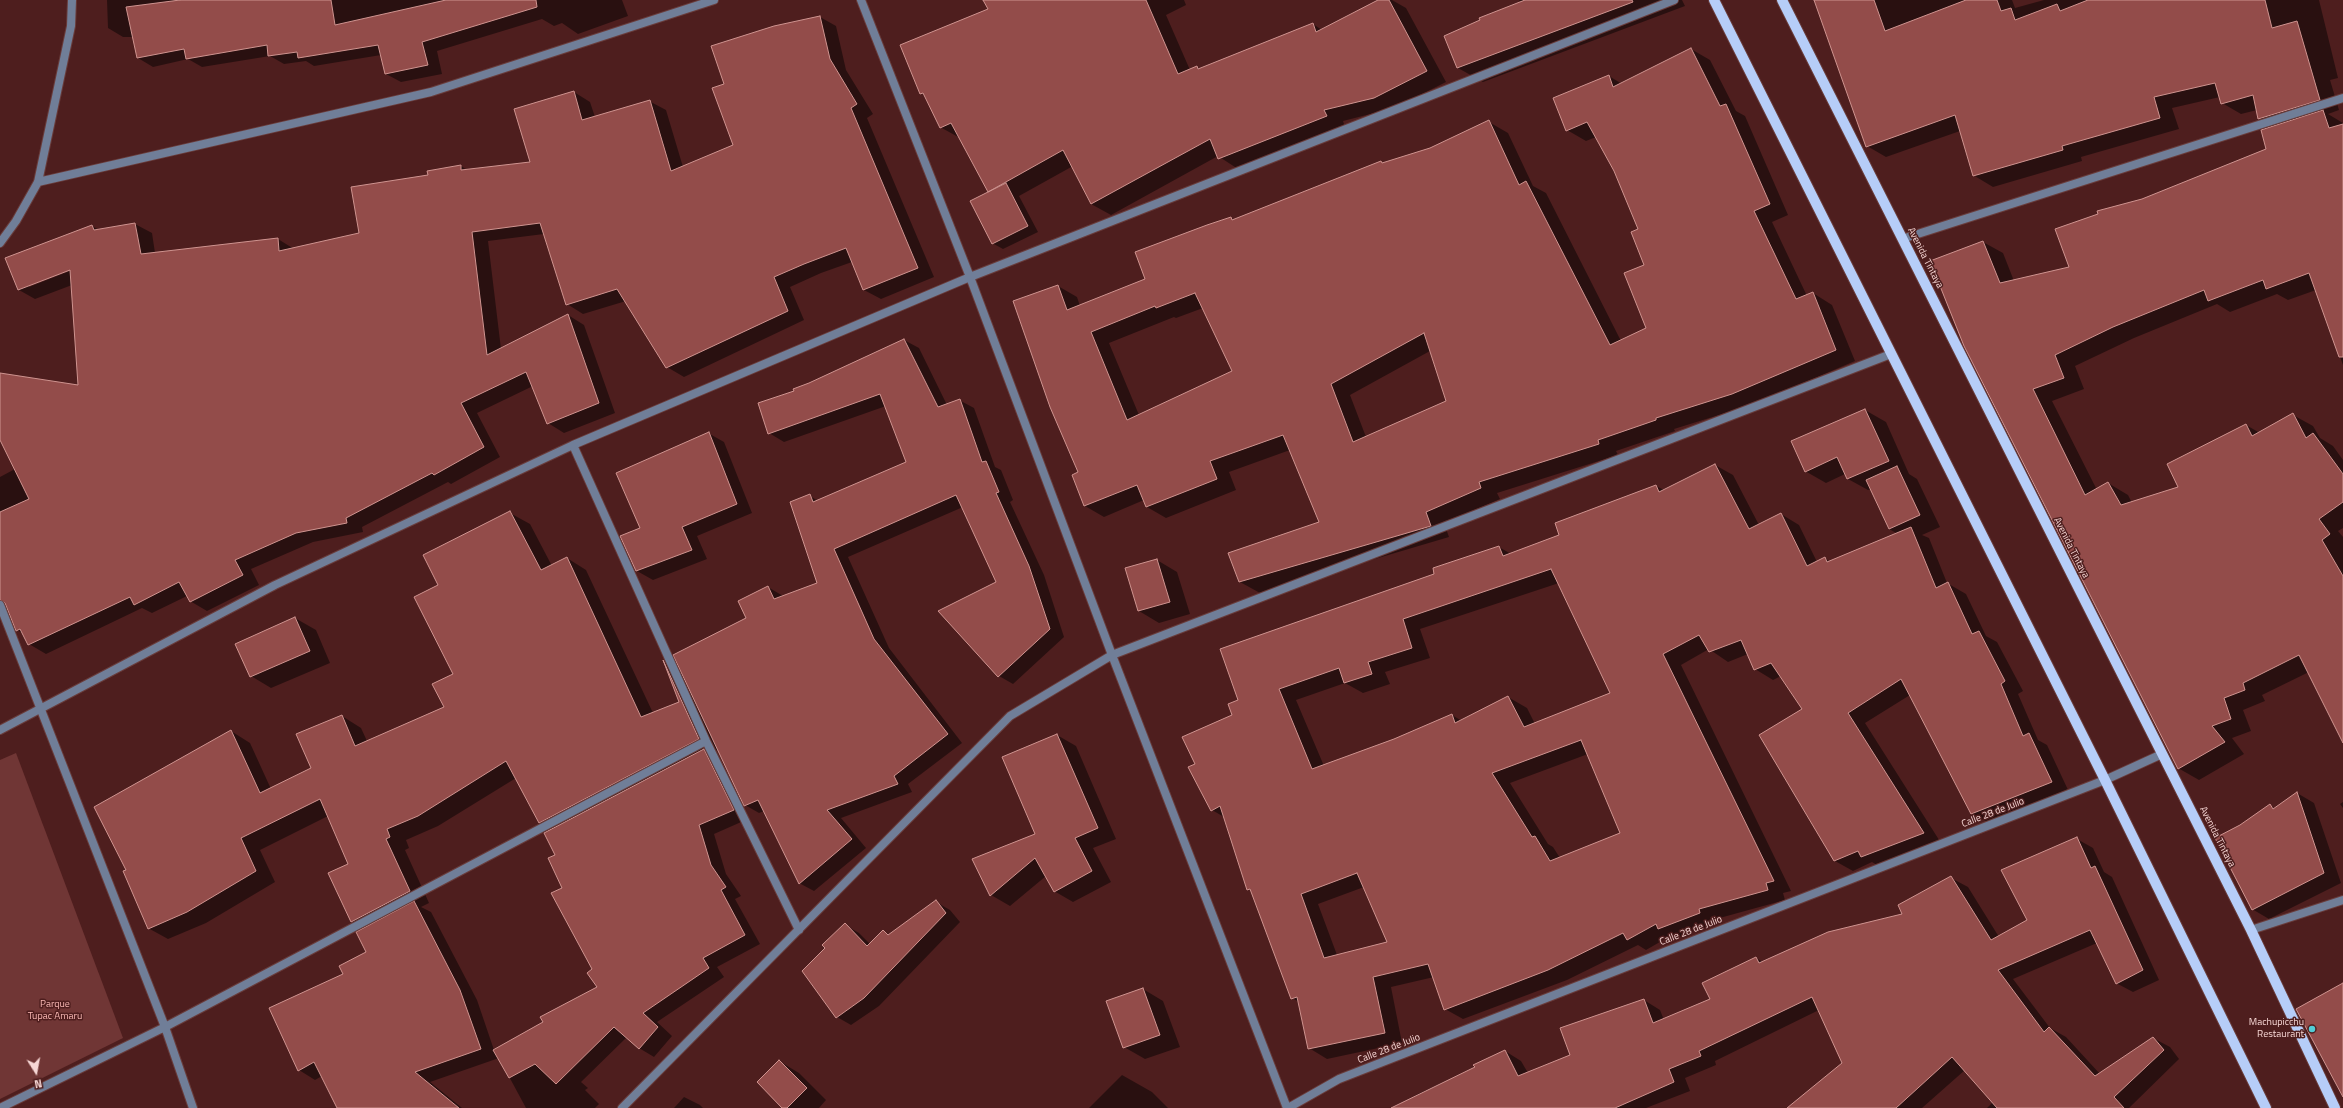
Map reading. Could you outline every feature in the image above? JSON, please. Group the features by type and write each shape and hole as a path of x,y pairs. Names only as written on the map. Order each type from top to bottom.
{"main road":[{"path":"1714,0 2105,780 2266,1108"},
{"name":"Avenida Tintaya","path":"1782,0 2251,930 2335,1108"}],"street":[{"path":"0,244 16,221 38,182 71,26 72,0"},
{"path":"38,182 431,92 714,0"},
{"path":"862,0 970,278 1112,655 1288,1108"},
{"path":"0,730 275,585 573,445 970,278 1674,0"},
{"path":"1902,239 2343,98"},
{"path":"622,1108 1010,716 1112,655 1891,354"},
{"path":"573,445 706,741 799,930"},
{"path":"0,605 165,1026 193,1108"},
{"path":"0,1108 165,1026 706,741"},
{"name":"Calle 28 de Julio","path":"1288,1108 1339,1079 2105,780 2162,754"},
{"path":"2251,930 2343,900"}],"green space":[{"name":"Parque Tupac Amaru","path":"16,753 123,1038 0,1099 0,760"}],"building":[{"path":"180,0 331,0 335,25 446,0 536,0 537,7 422,42 428,65 385,74 378,45 298,58 297,52 268,56 267,45 186,59 184,49 137,58 126,7"},
{"path":"983,0 1146,0 1178,74 1197,66 1198,69 1313,23 1316,32 1378,0 1389,0 1427,71 1374,98 1324,110 1327,116 1218,159 1210,139 1091,204 1063,150 988,192 951,123 940,128 923,93 920,94 900,45 988,9"},
{"path":"1525,0 1632,0 1633,2 1457,68 1444,36 1480,20 1479,18"},
{"path":"1814,0 1874,0 1885,31 1966,0 1997,0 2001,11 2011,8 2015,20 2057,4 2060,11 2088,0 2265,0 2272,28 2297,21 2320,100 2258,119 2253,95 2221,104 2215,83 2154,97 2160,118 2062,146 2063,150 1973,176 1955,115 1866,147"},
{"path":"820,16 830,59 857,104 851,108 918,268 863,290 846,248 804,264 774,277 788,311 666,368 617,289 566,305 540,223 472,232 487,355 568,314 599,403 547,424 526,372 461,403 484,447 434,475 432,473 346,518 347,523 296,533 235,560 243,575 190,602 179,582 134,605 130,597 28,645 20,629 16,631 5,603 0,600 0,512 29,499 0,440 0,373 78,385 70,270 18,290 5,258 92,225 94,230 135,223 141,254 278,238 279,251 359,233 351,187 428,175 427,171 461,165 461,170 530,162 514,109 574,91 582,120 650,100 671,171 733,145 712,88 724,84 711,46 774,26"},
{"path":"1691,48 1720,106 1726,104 1770,204 1754,211 1796,299 1813,292 1836,350 1732,394 1656,418 1656,420 1598,440 1599,444 1479,482 1481,488 1426,512 1431,526 1239,582 1228,553 1319,522 1283,435 1210,461 1217,479 1146,507 1137,485 1084,506 1072,475 1078,472 1050,407 1013,301 1058,285 1067,310 1145,279 1135,252 1231,217 1232,220 1381,161 1382,163 1430,148 1489,120 1519,185 1526,181 1610,345 1646,328 1624,273 1644,265 1631,232 1638,229 1614,171 1587,122 1566,131 1553,98 1609,75 1613,87","holes":["1195,293 1232,371 1127,420 1091,332 1155,306 1156,308","1424,333 1446,401 1353,442 1331,384"]},
{"path":"2323,110 2329,128 2343,124 2343,357 2339,357 2309,273 2266,289 2263,280 2208,301 2204,290 2113,327 2055,355 2064,378 2033,389 2085,495 2108,482 2121,505 2178,487 2167,464 2246,424 2252,436 2293,413 2306,438 2313,433 2343,474 2343,502 2319,519 2330,534 2322,540 2343,576 2343,743 2299,655 2243,683 2245,690 2224,698 2231,719 2212,726 2225,742 2178,769 1964,346 1930,261 1983,241 2000,283 2069,267 2055,229 2098,214 2097,211 2142,199 2266,149 2261,130"},
{"path":"1006,183 1028,226 992,244 970,201"},
{"path":"904,339 938,407 960,399 982,462 986,461 999,492 996,493 1029,566 1050,629 998,677 938,611 996,582 956,495 834,549 874,639 948,734 894,776 898,784 827,810 852,839 799,884 758,800 744,806 673,655 746,618 738,601 768,586 774,599 817,583 790,502 810,494 813,502 906,462 880,394 768,434 758,403 794,391 793,389"},
{"path":"1865,409 1889,461 1847,479 1837,457 1805,472 1791,441"},
{"path":"709,432 737,504 682,527 692,550 636,571 620,536 640,528 616,473"},
{"path":"1715,464 1749,529 1781,513 1807,566 1825,557 1827,562 1911,527 1936,588 1948,582 1972,634 1979,631 2005,681 2001,684 2023,736 2029,733 2052,782 1971,814 1901,679 1848,713 1924,833 1861,857 1858,851 1834,861 1759,735 1802,709 1771,663 1754,670 1741,640 1709,652 1699,635 1663,654 1774,881 1766,883 1768,890 1699,909 1700,913 1658,929 1656,924 1627,940 1623,933 1548,970 1444,1010 1428,964 1373,977 1385,1033 1308,1049 1297,997 1291,999 1250,889 1247,890 1220,806 1211,811 1188,767 1195,764 1182,737 1232,715 1228,704 1238,700 1220,649 1434,574 1433,568 1499,546 1503,556 1559,535 1555,523 1656,485 1659,492","holes":["1551,569 1610,693 1524,727 1508,696 1455,723 1452,714 1394,739 1312,769 1279,689 1339,668 1344,683 1372,674 1368,662 1412,648 1403,619","1581,740 1620,833 1550,861 1535,836 1532,837 1492,773","1357,873 1387,942 1324,958 1301,894"]},
{"path":"1897,466 1920,515 1889,529 1866,480"},
{"path":"510,511 541,570 567,557 641,717 679,702 663,660 699,739 539,823 506,761 418,816 387,829 390,837 386,839 410,891 351,922 328,873 348,864 320,799 241,838 256,871 187,912 148,929 123,871 126,870 94,807 231,730 260,793 311,768 296,734 342,715 355,746 444,707 432,684 453,674 414,597 438,585 423,555"},
{"path":"1157,559 1170,602 1138,611 1125,568"},
{"path":"295,617 310,651 250,677 235,644"},
{"path":"1057,734 1098,828 1075,838 1092,871 1054,892 1035,858 990,896 972,859 1035,834 1002,757"},
{"path":"704,749 734,810 699,825 711,865 726,887 721,890 745,935 703,958 709,968 643,1013 658,1027 639,1049 614,1027 556,1084 535,1064 509,1078 493,1050 543,1022 540,1017 597,987 587,973 592,969 551,893 562,888 548,858 555,855 544,833"},
{"path":"2297,792 2324,873 2252,910 2215,838 2240,825 2270,804 2273,809"},
{"path":"2077,837 2091,868 2095,866 2143,970 2116,984 2090,930 1998,970 2044,1032 2049,1027 2095,1076 2153,1037 2164,1050 2114,1097 2124,1108 1997,1108 1952,1057 1896,1108 1787,1108 1842,1063 1812,997 1699,1051 1701,1056 1669,1069 1674,1082 1615,1108 1391,1108 1475,1067 1473,1065 1505,1050 1518,1076 1570,1055 1560,1028 1644,999 1653,1023 1710,999 1702,983 1756,957 1759,963 1828,932 1902,914 1898,905 1951,876 1991,940 2027,920 2001,870"},
{"path":"936,900 946,913 864,998 836,1018 802,971 825,948 822,945 845,923 867,946 883,930 888,935"},
{"path":"414,901 460,990 481,1049 415,1072 459,1108 337,1108 314,1062 298,1071 269,1008 343,974 339,966 366,952 356,932"},
{"path":"2343,983 2343,1097 2296,1009"},
{"path":"1143,988 1160,1035 1123,1048 1106,1001"},
{"path":"779,1060 807,1088 787,1108 782,1108 757,1082"}],"place":[{"name":"Machupicchu Restaurant","path":"2312,1029"}]}
